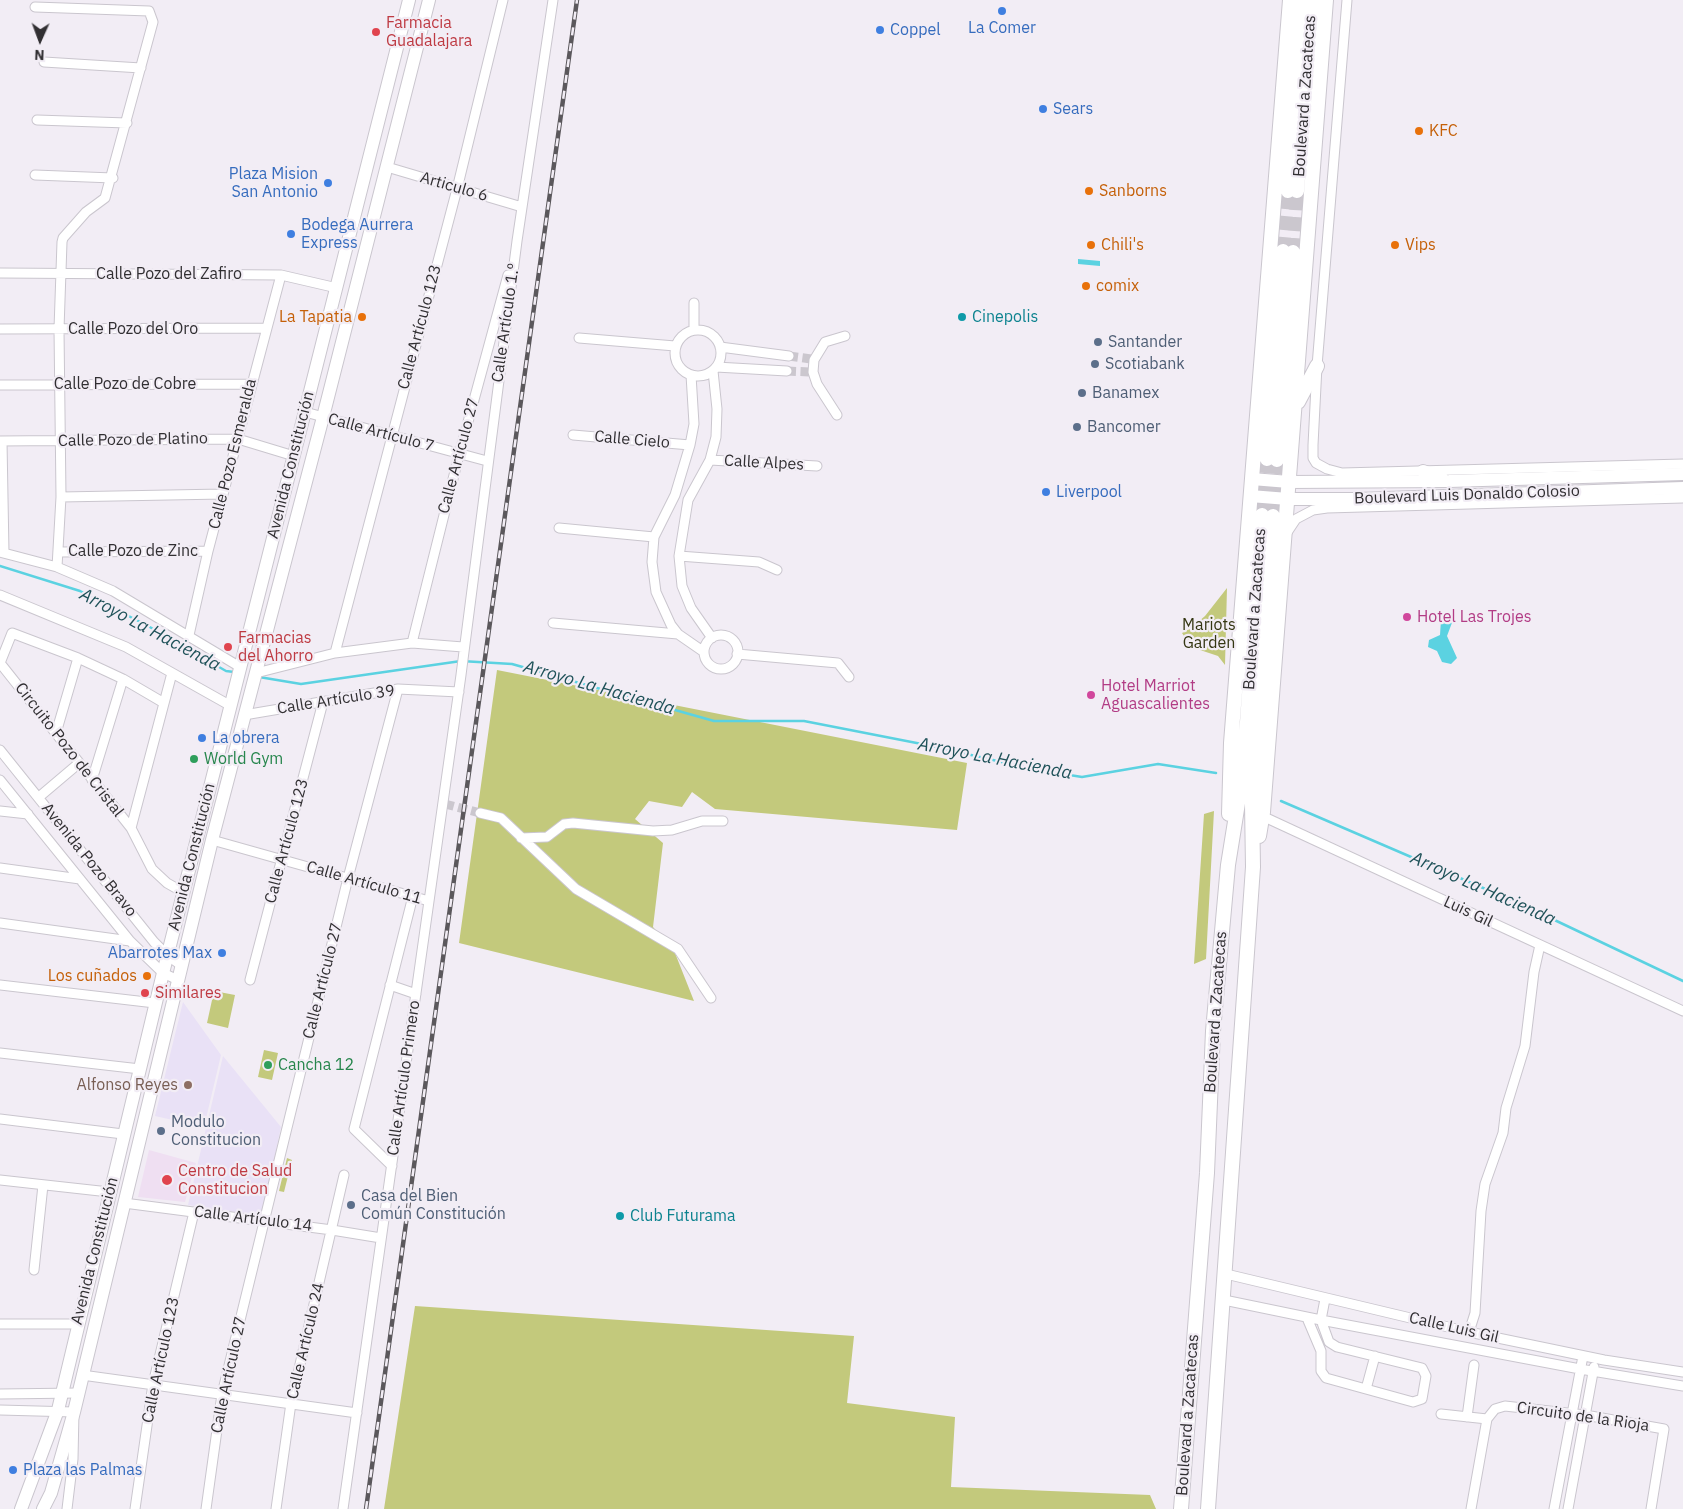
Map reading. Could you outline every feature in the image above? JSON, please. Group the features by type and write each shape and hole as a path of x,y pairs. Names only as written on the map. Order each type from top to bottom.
{"main road":[{"name":"Avenida Constitución","path":"21,1509 58,1410 155,1003 409,0"},
{"name":"Avenida Constitución","path":"43,1509 51,1493 74,1412 212,840 323,418 428,0"},
{"path":"1228,865 1231,743 1290,0"},
{"name":"Boulevard a Zacatecas","path":"1300,0 1293,191 1312,0"},
{"path":"1257,814 1296,407 1326,0"},
{"path":"1272,460 1288,252"},
{"path":"1296,407 1317,366"},
{"path":"1574,477 1592,467"},
{"path":"1423,471 1449,481"},
{"name":"Boulevard Luis Donaldo Colosio","path":"1252,479 1289,482 1449,481 1679,476"},
{"name":"Boulevard Luis Donaldo Colosio","path":"1250,496 1288,499 1356,499 1683,488"},
{"path":"1476,503 1487,495"},
{"path":"1356,499 1371,506"},
{"name":"Boulevard a Zacatecas","path":"1181,1509 1207,1173 1213,1031 1228,865 1238,803 1267,516 1257,814 1208,1509"}],"street":[{"name":"Calle Artículo 123","path":"335,653 457,189 503,0"},
{"name":"Calle Artículo 1.º","path":"463,651 517,241 554,0"},
{"path":"1317,366 1347,0"},
{"path":"34,7 92,4 150,11 153,22 113,178 105,198 86,212 63,238 60,252 59,384 61,497 57,567"},
{"path":"44,62 141,68"},
{"path":"37,120 127,123"},
{"name":"Articulo 6","path":"386,167 522,207"},
{"path":"35,175 113,178"},
{"name":"Calle Artículo 27","path":"412,643 459,455 517,241"},
{"name":"Calle Pozo del Zafiro","path":"0,274 281,274 337,288"},
{"name":"Calle Pozo Esmeralda","path":"189,635 208,551 281,274"},
{"path":"694,303 694,330"},
{"name":"Calle Pozo del Oro","path":"0,329 266,328"},
{"path":"712,638 691,608 682,586 679,556 688,500 710,460 716,438 717,409 714,369 720,361 720,347 710,333 694,330 680,338 675,346 676,360 679,367 691,375 698,376 714,369 786,371"},
{"path":"837,415 811,372 812,360 825,342 841,337"},
{"path":"579,338 675,346"},
{"path":"720,347 789,356"},
{"name":"Boulevard Luis Donaldo Colosio","path":"1317,366 1314,458 1327,469 1342,473 1683,464"},
{"path":"691,375 694,424 690,445 675,495 654,536 652,562 656,592 670,625 678,634 704,652"},
{"name":"Calle Pozo de Cobre","path":"0,385 251,384"},
{"name":"Calle Artículo 7","path":"305,412 487,461"},
{"name":"Calle Cielo","path":"573,435 690,445"},
{"name":"Calle Pozo de Platino","path":"1,441 238,439 294,456"},
{"path":"1,441 2,552 57,567 113,591 189,635 239,668"},
{"name":"Calle Alpes","path":"710,460 818,466"},
{"path":"61,497 223,494"},
{"path":"675,495 688,500"},
{"name":"Boulevard Luis Donaldo Colosio","path":"1284,539 1296,519 1313,510 1371,506 1683,498"},
{"path":"560,528 654,536"},
{"name":"Calle Pozo de Zinc","path":"59,552 208,551"},
{"path":"679,556 759,562 777,570"},
{"path":"0,596 126,647 232,702"},
{"path":"553,623 678,634"},
{"name":"Circuito Pozo de Cristal","path":"164,703 123,679 78,658 12,634 0,663 56,733 78,764 131,828 152,869 167,882 183,892"},
{"path":"723,636 732,640 737,654 733,664 723,669 712,666 705,658 704,652 708,641 712,638 723,636"},
{"path":"255,674 335,653 412,643 463,651"},
{"name":"Calle Artículo Primero","path":"343,1509 444,804 463,651"},
{"path":"737,654 838,663 848,677"},
{"path":"56,733 78,658"},
{"name":"Circuito Pozo de Cristal","path":"131,828 172,672"},
{"path":"92,780 123,679"},
{"name":"Calle Artículo 27","path":"206,1509 222,1394 348,878 398,689"},
{"name":"Calle Artículo 39","path":"244,715 398,689 459,692"},
{"name":"Calle Artículo 123","path":"250,980 323,702"},
{"name":"Avenida Pozo Bravo","path":"0,750 168,956 181,965"},
{"path":"39,797 78,764"},
{"name":"Avenida Pozo Bravo","path":"0,780 130,941 163,973 178,980"},
{"path":"0,811 28,814"},
{"path":"480,813 501,818 576,889 648,929 678,949 711,998"},
{"name":"Luis Gil","path":"1257,814 1683,1011"},
{"path":"521,838 547,836 564,824 573,823 653,831 672,830 702,821 723,821"},
{"name":"Calle Artículo 11","path":"212,840 429,901"},
{"path":"0,868 80,879"},
{"path":"392,1166 354,1129 413,896"},
{"path":"0,923 130,941"},
{"path":"1469,1332 1475,1314 1481,1211 1485,1184 1503,1133 1506,1108 1525,1046 1534,972 1540,945"},
{"path":"390,985 416,994"},
{"path":"0,986 155,1003"},
{"path":"0,1053 140,1070"},
{"path":"0,1119 124,1134"},
{"name":"Calle Artículo 24","path":"276,1509 291,1403 344,1175"},
{"path":"0,1180 109,1192"},
{"path":"34,1270 44,1185"},
{"name":"Calle Artículo 14","path":"124,1203 381,1238"},
{"name":"Calle Artículo 123","path":"135,1509 153,1384 194,1212"},
{"name":"Calle Luis Gil","path":"1226,1274 1469,1332 1583,1356 1683,1372"},
{"path":"1307,1318 1321,1351 1321,1371 1326,1378 1413,1402 1422,1400 1426,1376 1422,1368 1337,1347 1329,1342 1321,1320 1325,1299"},
{"name":"Calle Luis Gil","path":"1224,1300 1307,1318 1580,1370 1683,1386"},
{"path":"0,1324 78,1324"},
{"path":"1366,1389 1375,1356"},
{"path":"1554,1509 1583,1356"},
{"path":"1568,1509 1596,1358"},
{"path":"1467,1417 1474,1365"},
{"path":"82,1375 357,1413"},
{"path":"0,1394 78,1393"},
{"name":"Circuito de la Rioja","path":"1487,1419 1495,1409 1505,1406 1585,1415 1664,1429 1652,1509"},
{"path":"0,1410 58,1410 74,1412 73,1459 67,1509"},
{"path":"1441,1414 1487,1419 1471,1509"}],"shaded area":[{"name":"Alfonso Reyes","path":"183,1002 221,1055 204,1127 155,1116"},
{"path":"223,1056 281,1127 262,1216 188,1205"},
{"name":"Centro de Salud Constitucion","path":"149,1150 196,1163 185,1202 138,1197"}],"green space":[{"name":"Mariots Garden","path":"1227,588 1225,665 1218,656 1194,648 1187,648 1190,645 1182,633 1205,616"},
{"path":"497,670 967,763 957,830 715,809 692,792 682,807 649,801 635,819 663,843 653,927 675,953 694,1001 459,943"},
{"path":"1214,811 1206,959 1194,964 1204,814"},
{"path":"214,991 235,995 228,1028 207,1023"},
{"name":"Cancha 12","path":"264,1050 278,1053 272,1080 258,1077"},
{"path":"287,1158 292,1160 284,1192 279,1191"},
{"path":"415,1306 854,1336 847,1403 955,1417 951,1487 1150,1495 1156,1509 384,1509"}],"water":[{"path":"1078,259 1100,261 1100,266 1078,264"},
{"path":"1448,617 1453,620 1447,636 1457,658 1451,664 1442,662 1437,651 1428,647 1429,640 1440,635 1441,620"}],"waterway":[{"name":"Arroyo La Hacienda","path":"0,566 80,591 148,626 226,671 234,672"},
{"name":"Arroyo La Hacienda","path":"259,677 301,684 461,661 512,664 714,721 804,721 932,746 1032,769 1082,777 1158,764 1216,773"},
{"name":"Arroyo La Hacienda","path":"1281,801 1525,906 1683,981"}],"tunnel":[{"path":"1283,251 1288,191"},
{"path":"1293,252 1297,191"},
{"path":"789,356 811,359"},
{"path":"787,371 809,372"},
{"path":"1262,515 1267,459"},
{"path":"1273,516 1277,460"},
{"path":"445,804 480,813"}],"railway":[{"path":"366,1509 577,0"}],"place":[{"name":"La Comer","path":"1002,11"},
{"name":"Coppel","path":"880,30"},
{"name":"Farmacia Guadalajara","path":"376,32"},
{"name":"Sears","path":"1043,109"},
{"name":"KFC","path":"1419,131"},
{"name":"Plaza Mision San Antonio","path":"328,183"},
{"name":"Sanborns","path":"1089,191"},
{"name":"Bodega Aurrera Express","path":"291,234"},
{"name":"Chili's","path":"1091,245"},
{"name":"Vips","path":"1395,245"},
{"name":"comix","path":"1086,286"},
{"name":"La Tapatia","path":"362,317"},
{"name":"Cinepolis","path":"962,317"},
{"name":"Santander","path":"1098,342"},
{"name":"Scotiabank","path":"1095,364"},
{"name":"Banamex","path":"1082,393"},
{"name":"Bancomer","path":"1077,427"},
{"name":"Liverpool","path":"1046,492"},
{"name":"Hotel Las Trojes","path":"1407,617"},
{"name":"Farmacias del Ahorro","path":"228,647"},
{"name":"Hotel Marriot Aguascalientes","path":"1091,695"},
{"name":"La obrera","path":"202,738"},
{"name":"World Gym","path":"194,759"},
{"name":"Abarrotes Max","path":"222,953"},
{"name":"Los cuñados","path":"147,976"},
{"name":"Similares","path":"145,993"},
{"name":"Cancha 12","path":"268,1065"},
{"name":"Alfonso Reyes","path":"188,1085"},
{"name":"Modulo Constitucion","path":"161,1131"},
{"name":"Centro de Salud Constitucion","path":"167,1180"},
{"name":"Casa del Bien Común Constitución","path":"351,1205"},
{"name":"Club Futurama","path":"620,1216"},
{"name":"Plaza las Palmas","path":"13,1470"}]}
